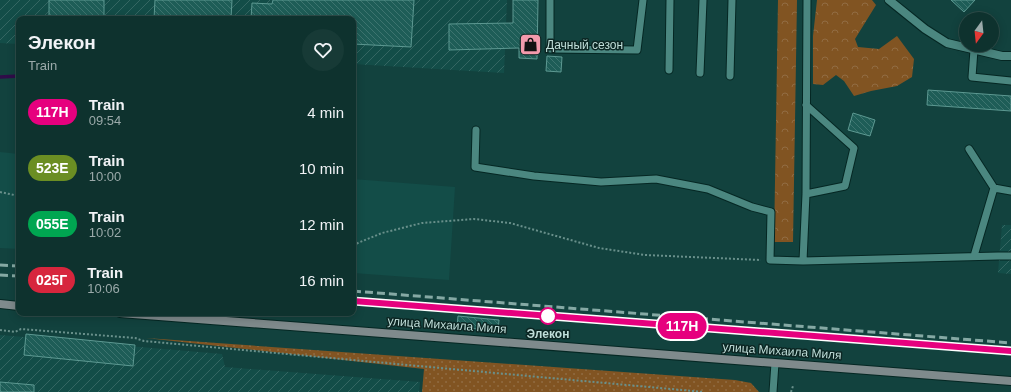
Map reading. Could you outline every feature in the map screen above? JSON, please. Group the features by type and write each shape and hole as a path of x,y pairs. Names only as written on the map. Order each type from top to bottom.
{"main road":[{"path":"0,304 16,306"},
{"name":"улица Михаила Миля","path":"159,316 1011,381"}],"street":[{"path":"889,0 925,30 947,43 959,46"},
{"path":"983,52 1002,56 1011,56"}],"lane":[{"path":"550,0 550,49 637,50 643,0"},
{"path":"669,70 670,0"},
{"path":"700,73 703,0"},
{"path":"730,76 732,0"},
{"path":"803,262 806,194 807,0"},
{"path":"974,52 972,77 1011,81"},
{"path":"806,104 854,148 845,186 806,194"},
{"path":"476,130 475,167 534,176 601,182 656,179 708,189 771,212 770,260 803,262 1011,256"},
{"path":"969,149 994,188 1011,191"},
{"path":"974,256 994,188"},
{"path":"773,392 775,363"}],"path":[{"path":"0,192 16,195"},
{"path":"356,243 382,232 422,223 474,219 510,223 599,248 645,255 770,260"},
{"path":"0,330 15,332 21,329 135,338 144,341 704,392"},
{"path":"791,392 793,386"}],"shaded area":[{"path":"0,0 507,0 504,73 356,64 356,16 16,16 16,44 0,43"},
{"path":"0,152 16,154 16,249 0,248"},
{"path":"356,179 455,187 449,280 356,273"},
{"path":"1002,225 1011,225 1011,274 998,273"},
{"path":"0,335 222,354 225,367 420,382 419,392 0,392"}],"green space":[{"path":"778,0 797,0 793,242 774,242"},
{"path":"817,0 872,0 876,5 855,39 858,47 879,49 897,36 914,59 912,77 897,86 854,96 844,81 836,75 823,85 813,84 813,36"},
{"path":"146,338 735,380 751,383 759,392 422,392 424,369"}],"building":[{"path":"49,0 104,0 104,16 49,16"},
{"path":"155,0 232,0 231,16 154,16"},
{"path":"273,0 414,0 411,47 356,44 356,16 251,16 252,3 272,4"},
{"path":"513,0 538,0 537,59 519,58 519,48 449,50 449,24 513,23"},
{"path":"951,0 975,0 964,12"},
{"path":"547,56 562,57 561,72 546,71"},
{"path":"928,90 1011,96 1011,111 927,105"},
{"path":"853,113 875,120 870,136 848,130"},
{"path":"458,316 499,320 498,331 457,327"},
{"path":"26,334 135,345 133,366 24,355"},
{"path":"0,382 34,385 34,392 0,392"}],"waterway":[{"path":"0,77 16,76"}],"railway":[{"path":"0,265 16,266"},
{"path":"0,275 16,276"},
{"path":"356,291 1011,343"},
{"path":"356,301 1011,351"}],"train":[{"name":"117Н","path":"356,301 1011,351"}],"place":[{"name":"Дачный сезон","path":"531,45"},
{"name":"Элекон","path":"548,316"}]}
